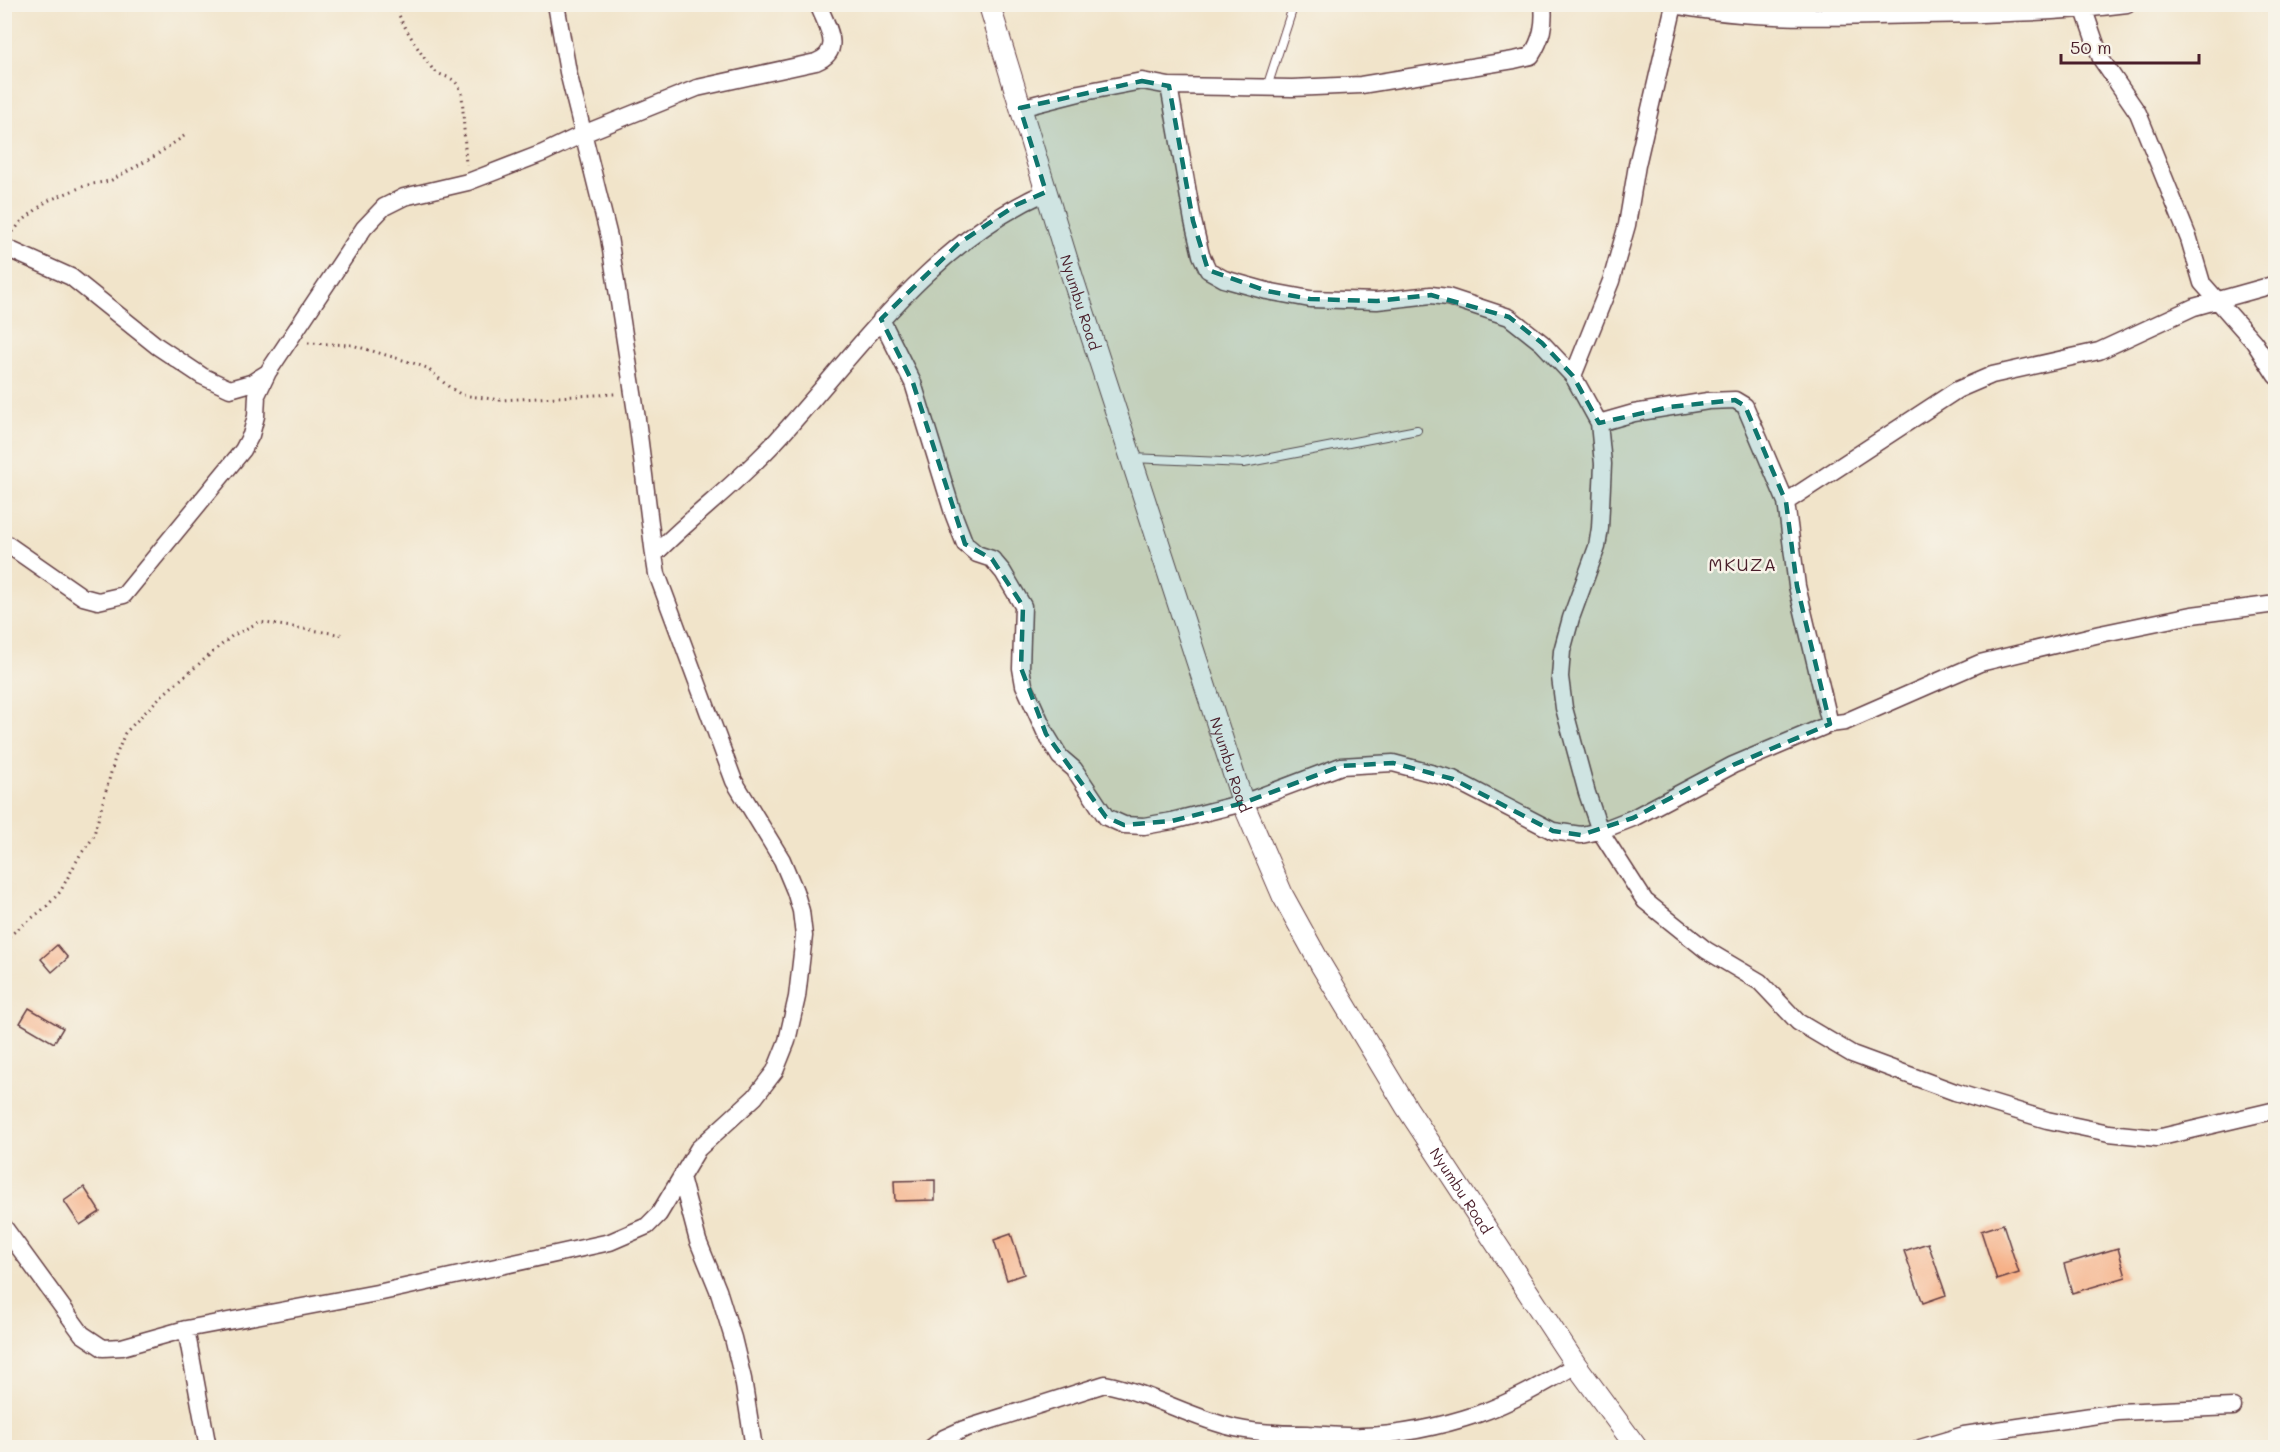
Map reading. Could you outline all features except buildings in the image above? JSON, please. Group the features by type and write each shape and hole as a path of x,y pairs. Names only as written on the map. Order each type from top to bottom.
{"street":[{"path":"4,1227 82,1334 103,1348 122,1347 186,1329 382,1292 609,1242 647,1226 659,1214 698,1149 755,1097 775,1071 787,1041 797,997 804,936 798,901 782,860 734,781 657,574 609,237 582,134 556,4"},
{"path":"4,542 83,597 98,601 124,595 243,450 254,426 257,395 268,372 364,228 384,207 404,197 468,182 697,88 826,58 831,52 832,40 818,4"},
{"name":"Nyumbu Road","path":"989,4 1046,192 1243,803 1283,896 1407,1108 1576,1365 1636,1448"},
{"path":"1020,108 1079,93 1142,81 1169,86 1361,85 1514,60 1531,56 1541,42 1544,4"},
{"path":"1573,376 1611,281 1624,236 1660,60 1674,5 1713,12 1845,17 2084,10 2119,5"},
{"path":"2084,10 2101,60 2138,113 2189,239 2202,283 2254,342 2276,376"},
{"path":"1169,86 1193,221 1201,255 1208,270 1224,279 1267,291 1310,299 1377,301 1431,296 1448,297 1509,317 1542,343 1573,376 1599,423 1603,464 1597,547 1571,618 1562,651 1560,677 1564,708 1587,793 1600,831 1645,901 1706,950 1760,982 1798,1022 1852,1054 1955,1092 2047,1120 2109,1133 2157,1138 2276,1110"},
{"path":"654,555 750,468 881,319 958,244 1016,205 1046,192"},
{"path":"8,241 72,277 157,346 202,376 230,389 251,383 268,372"},
{"path":"1786,502 1957,390 1992,375 2099,351 2194,307 2276,284"},
{"path":"881,319 913,383 962,539 977,554 992,559 1014,589 1023,606 1021,668 1024,685 1046,734 1060,757 1074,769 1106,817 1124,825 1144,826 1172,821 1243,803 1341,766 1393,763 1453,779 1553,831 1581,834 1600,831 1633,818 1733,765 1830,723 1845,722 1980,663 2181,617 2276,604"},
{"path":"1599,423 1658,409 1708,401 1735,400 1745,406 1786,502 1797,586 1830,723"},
{"path":"681,1177 698,1241 718,1290 733,1338 745,1389 754,1448"},
{"path":"186,1329 208,1448"},
{"path":"931,1448 944,1438 964,1429 1105,1384 1122,1387 1165,1402 1202,1419 1236,1428 1281,1433 1363,1436 1406,1431 1479,1414 1525,1394 1576,1365"},
{"path":"1920,1448 1937,1445 1964,1435 2118,1412 2233,1407"}],"lane":[{"path":"1267,87 1294,4"},
{"path":"1131,458 1244,463 1417,430"}],"path":[{"path":"399,4 399,15 402,22 432,69 455,80 462,93 468,182"},
{"path":"8,241 21,222 47,201 87,185 110,181 155,156 187,134"},
{"path":"289,343 352,345 373,351 427,368 462,395 500,400 633,393"},
{"path":"4,940 46,907 60,892 80,855 93,837 115,758 125,733 160,697 232,636 259,622 344,635"}],"highlighted area":[{"path":"1142,81 1169,86 1193,221 1208,270 1267,291 1310,299 1377,301 1431,295 1509,317 1542,343 1573,376 1599,423 1669,407 1735,400 1745,406 1786,502 1797,586 1830,724 1733,765 1633,818 1581,835 1553,831 1453,779 1393,763 1341,766 1243,803 1172,821 1124,825 1106,817 1046,734 1021,668 1023,606 992,559 965,544 913,383 881,319 958,244 1016,205 1046,192 1020,108"}],"district":[{"name":"MKUZA","path":"1743,564"}]}
